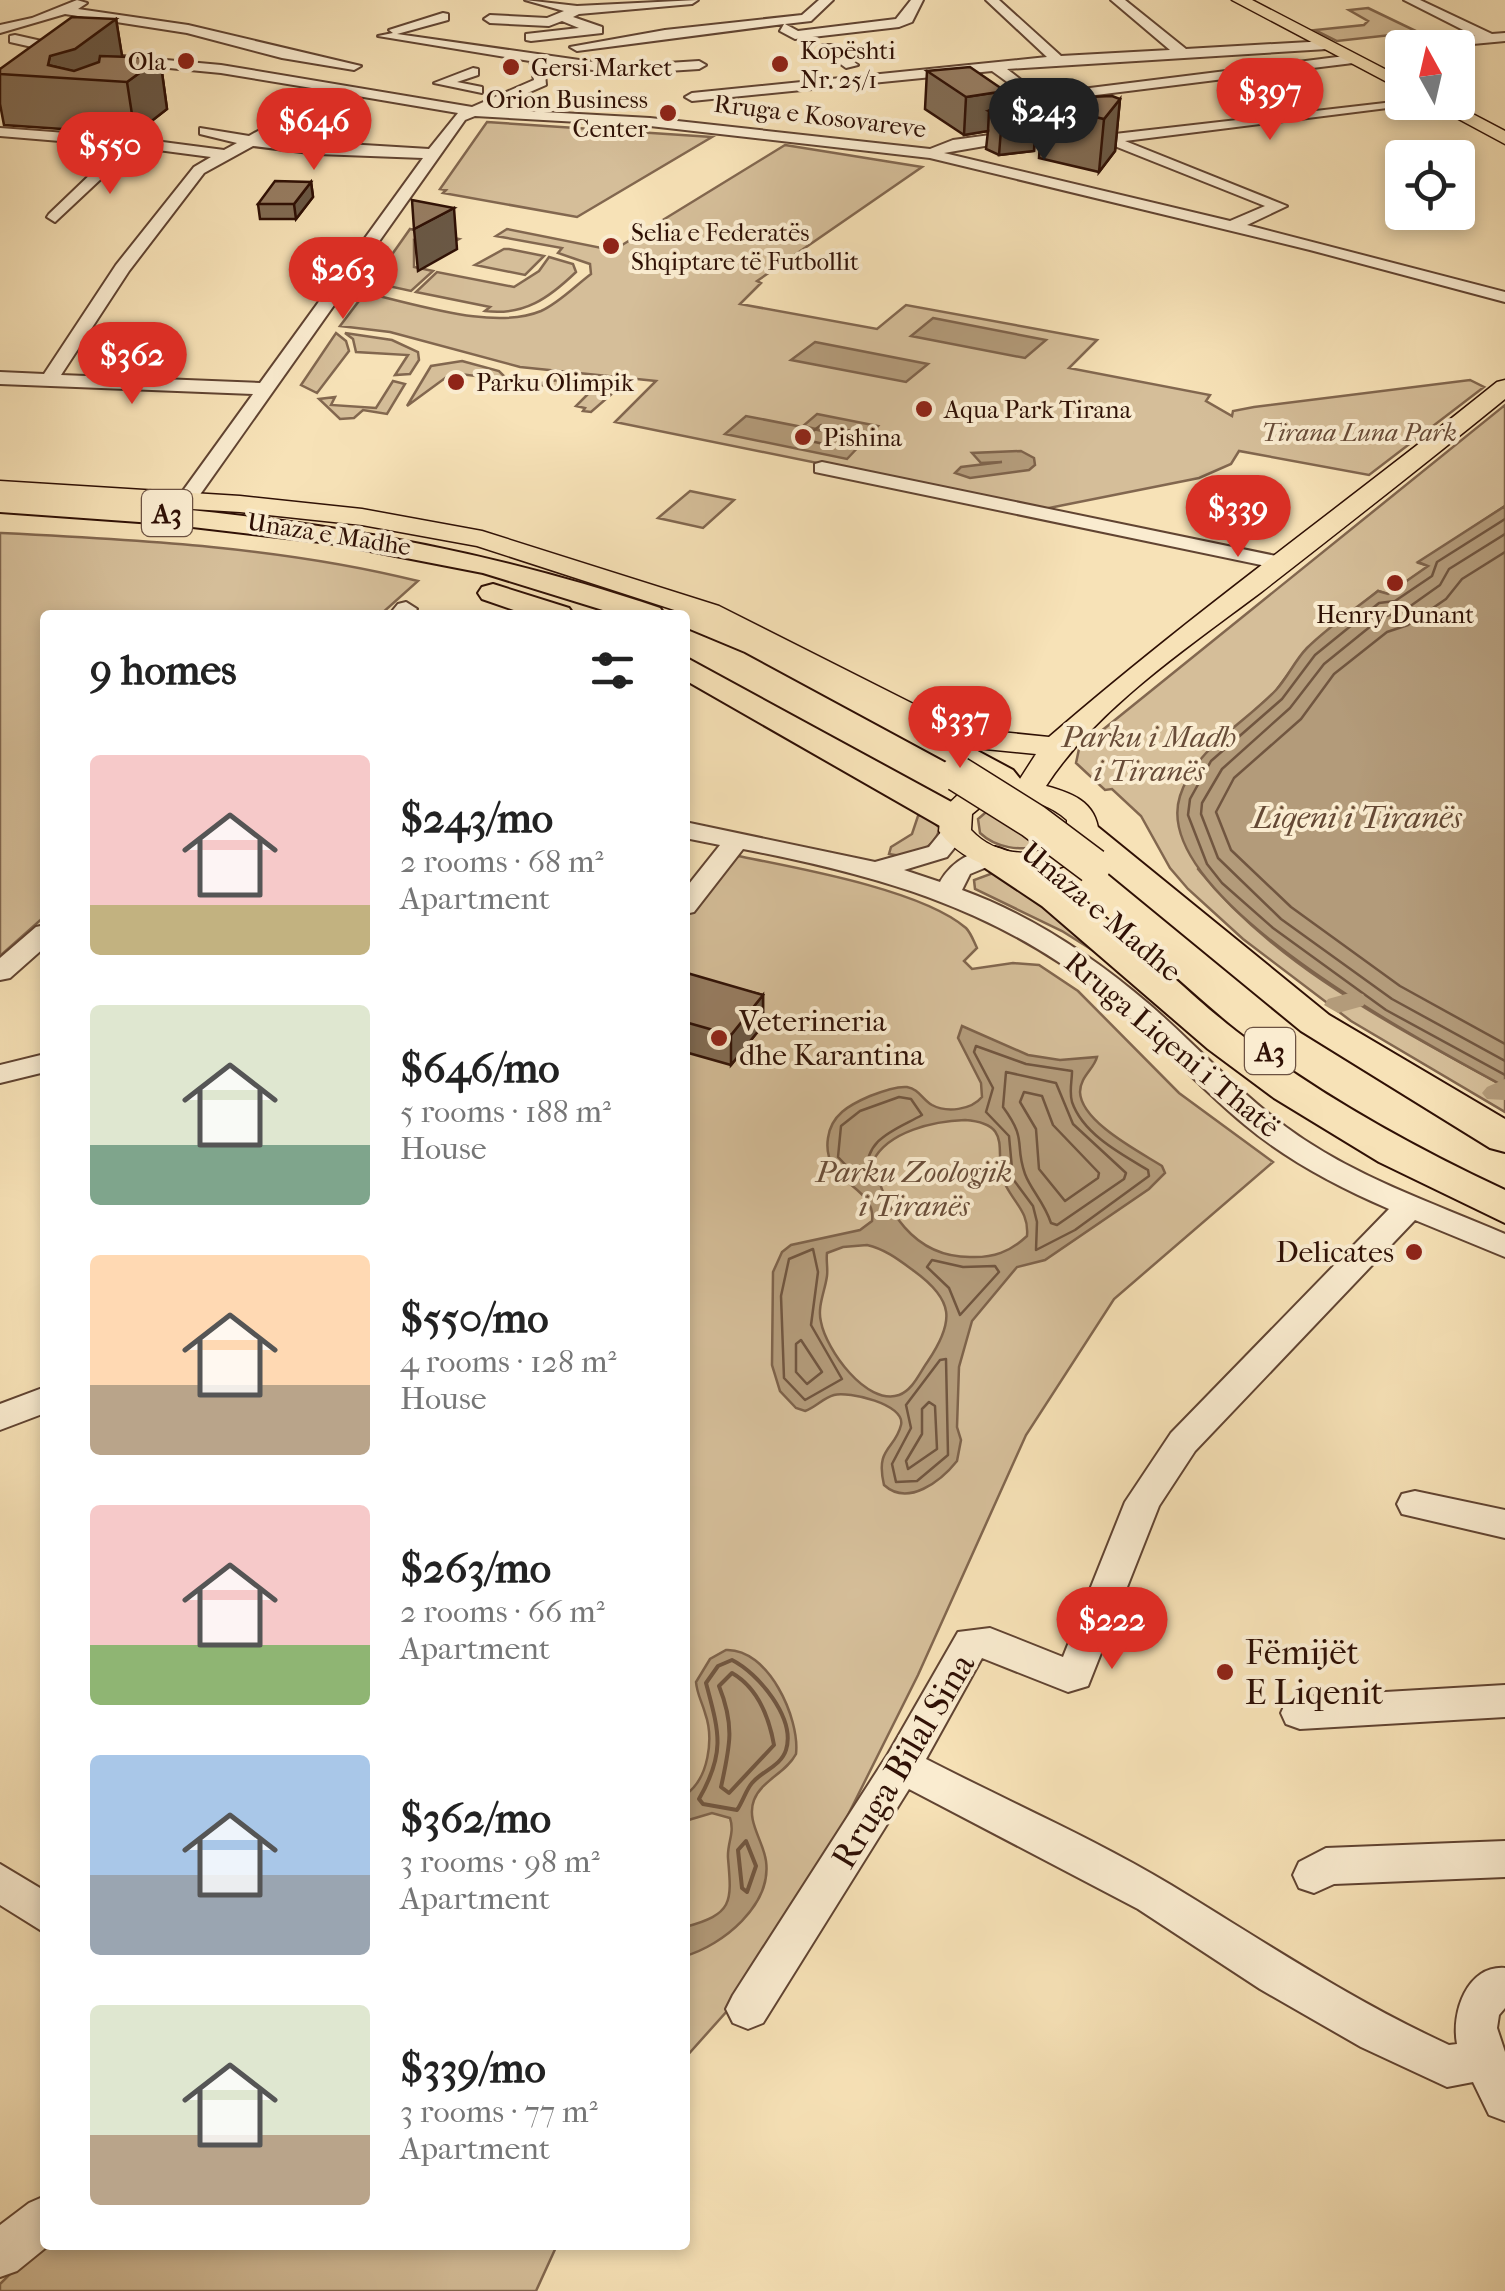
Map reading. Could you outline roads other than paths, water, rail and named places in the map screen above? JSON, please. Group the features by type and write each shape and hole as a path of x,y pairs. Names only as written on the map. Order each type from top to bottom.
{"highway":[{"name":"Unaza e Madhe","path":"0,503 216,517 524,573 633,610"},
{"name":"Unaza e Madhe","path":"0,519 360,545 579,610"},
{"path":"543,610 467,585 361,559 360,545 398,538 609,591 665,610"},
{"path":"690,619 756,645 1001,777 1037,779"},
{"name":"Unaza e Madhe","path":"690,632 770,670 946,780 1014,840 1080,859 1301,1036 1407,1103 1505,1156"},
{"name":"Unaza e Madhe","path":"690,654 946,780"},
{"path":"690,671 954,825"},
{"path":"1080,859 1315,1023 1505,1138"},
{"name":"Unaza e Madhe","path":"1080,859 1283,1061 1412,1141 1505,1189"},
{"path":"952,871 1032,879 1170,998 1277,1080 1407,1160 1505,1208"}],"main road":[{"path":"1240,0 1385,76"},
{"path":"1470,120 1505,138"},
{"path":"952,871 969,847 954,825 960,807 973,798 1037,779 1159,656 1505,388"},
{"path":"0,489 187,500 362,518 482,539 709,612 965,738 1037,779 1076,810 1084,822 1080,859"},
{"path":"952,871 1056,857 1073,850 1080,859"}],"street":[{"path":"6,36 88,0"},
{"path":"530,0 647,20 778,22 806,18 828,0"},
{"path":"778,22 795,35 899,23 907,19 917,0"},
{"path":"992,0 1064,60 1095,76 1168,67 1187,68 1212,78"},
{"path":"1117,0 1183,53"},
{"path":"1410,0 1497,37"},
{"path":"474,27 507,8"},
{"path":"538,65 563,48 647,20 704,9"},
{"path":"63,10 218,36 282,54 354,66"},
{"path":"490,19 539,23 577,10"},
{"path":"0,17 36,20"},
{"path":"443,17 428,24 414,22 385,36 538,65 633,71 699,64"},
{"path":"481,52 512,39 597,30 562,17"},
{"path":"647,20 733,92"},
{"path":"218,36 248,30"},
{"path":"438,44 457,35"},
{"path":"6,36 88,56"},
{"path":"6,36 30,52 29,60 71,52"},
{"path":"812,77 1327,45"},
{"path":"828,48 851,66"},
{"path":"1355,60 1376,50"},
{"path":"1475,55 1505,52"},
{"path":"243,73 282,54"},
{"path":"706,128 712,124 711,115 692,96 733,92 851,66 936,56 964,87"},
{"name":"Rruga e Kosovareve","path":"110,59 243,73 472,110 706,128 930,154 1232,226 1505,298"},
{"path":"994,66 1043,104 1064,101 1066,95 1355,60 1385,62"},
{"path":"125,74 140,62"},
{"path":"187,500 460,117 540,82 538,65"},
{"path":"473,72 441,83 476,90 520,90"},
{"path":"812,77 836,100"},
{"path":"1206,94 1212,78"},
{"path":"49,380 134,254 200,170 222,154 341,90"},
{"path":"995,108 1031,133 1055,142 1385,107"},
{"path":"205,131 245,142 302,150 433,154"},
{"path":"0,132 132,142 222,154"},
{"path":"930,154 953,144 1031,133"},
{"path":"1107,139 1279,206 1232,226"},
{"path":"56,217 132,142"},
{"path":"0,378 266,389"},
{"path":"822,468 1281,563"},
{"name":"Rruga Liqeni i Thatë","path":"690,831 877,870 952,871 1024,930 1122,996 1212,1083 1304,1154 1359,1184 1505,1246"},
{"path":"690,900 736,841"},
{"path":"0,972 40,937"},
{"path":"0,1074 40,1063"},
{"name":"Rruga Bilal Sina","path":"748,2009 902,1766 970,1643 990,1643 1068,1676 1075,1675 1143,1502 1182,1442 1411,1204"},
{"path":"0,1418 40,1401"},
{"path":"1415,1504 1505,1524"},
{"path":"1300,1713 1505,1701"},
{"path":"902,1766 1153,1896 1376,2034 1447,2066 1486,2060"},
{"path":"1314,1874 1326,1866 1505,1859"},
{"path":"0,1882 40,1910"},
{"path":"1505,1988 1495,1987 1479,2002 1474,2018 1476,2041 1505,2100"},
{"path":"0,2254 40,2223"}],"water":[{"name":"Pishina","path":"933,318 1046,340 1025,358 911,336"},
{"name":"Pishina","path":"815,342 928,364 906,382 791,360"},
{"name":"Pishina","path":"817,414 878,426 847,459 725,434 746,416 833,433 803,426"},
{"name":"Pishina","path":"1021,451 1034,458 1035,465 1029,470 970,478 955,473 961,467 1002,462 981,463 972,453"},
{"name":"Liqeni i Tiranës","path":"1505,506 1505,1087 1362,1004 1303,965 1249,922 1207,879 1182,836 1180,796 1187,779 1209,750 1276,690 1315,640 1378,591 1388,594 1428,566 1418,562"},
{"path":"962,1026 1028,1055 1060,1060 1097,1057 1081,1087 1083,1103 1101,1125 1162,1166 1165,1173 1149,1189 1045,1260 1017,1267 972,1321 959,1367 957,1427 961,1440 957,1461 923,1489 903,1493 884,1485 882,1473 884,1456 901,1425 895,1411 863,1397 841,1394 805,1411 796,1408 780,1391 772,1365 773,1272 782,1252 791,1245 860,1230 872,1221 866,1199 840,1175 828,1153 830,1130 842,1112 870,1096 898,1087 911,1088 932,1105 945,1109 965,1107 982,1097 981,1083 958,1038","holes":["965,1120 992,1128 997,1135 1002,1175 1024,1215 1027,1236 1001,1253 950,1255 917,1240 885,1197 873,1161 889,1142 901,1135","867,1245 892,1255 927,1282 937,1292 946,1312 937,1347 912,1385 899,1395 874,1392 849,1373 821,1322 827,1253"]},
{"path":"726,1650 741,1652 768,1673 793,1722 796,1754 754,1800 753,1823 766,1861 761,1893 729,1933 690,1954 690,1925 721,1911 730,1886 730,1818 712,1813 690,1820 690,1791 700,1779 709,1746 708,1723 696,1682 710,1659"}],"waterway":[{"path":"1338,1005 1353,1000"},
{"path":"1497,1093 1505,1088"}],"place":[{"name":"Ola","path":"186,61"},
{"name":"Kopështi Nr. 25/1","path":"780,64"},
{"name":"Gersi Market","path":"511,67"},
{"name":"Orion Business Center","path":"668,113"},
{"name":"Selia e Federatës Shqiptare të Futbollit","path":"611,246"},
{"name":"Parku Olimpik","path":"456,382"},
{"name":"Aqua Park Tirana","path":"924,409"},
{"name":"Pishina","path":"803,437"},
{"name":"Henry Dunant","path":"1395,583"},
{"name":"Veterineria dhe Karantina","path":"719,1038"},
{"name":"Delicates","path":"1414,1252"},
{"name":"Fëmijët E Liqenit","path":"1225,1672"}],"park label":[{"name":"Tirana Luna Park","path":"1359,432"},
{"name":"Parku i Madh i Tiranës","path":"1149,754"},
{"name":"Parku Zoologjik i Tiranës","path":"914,1189"}]}
